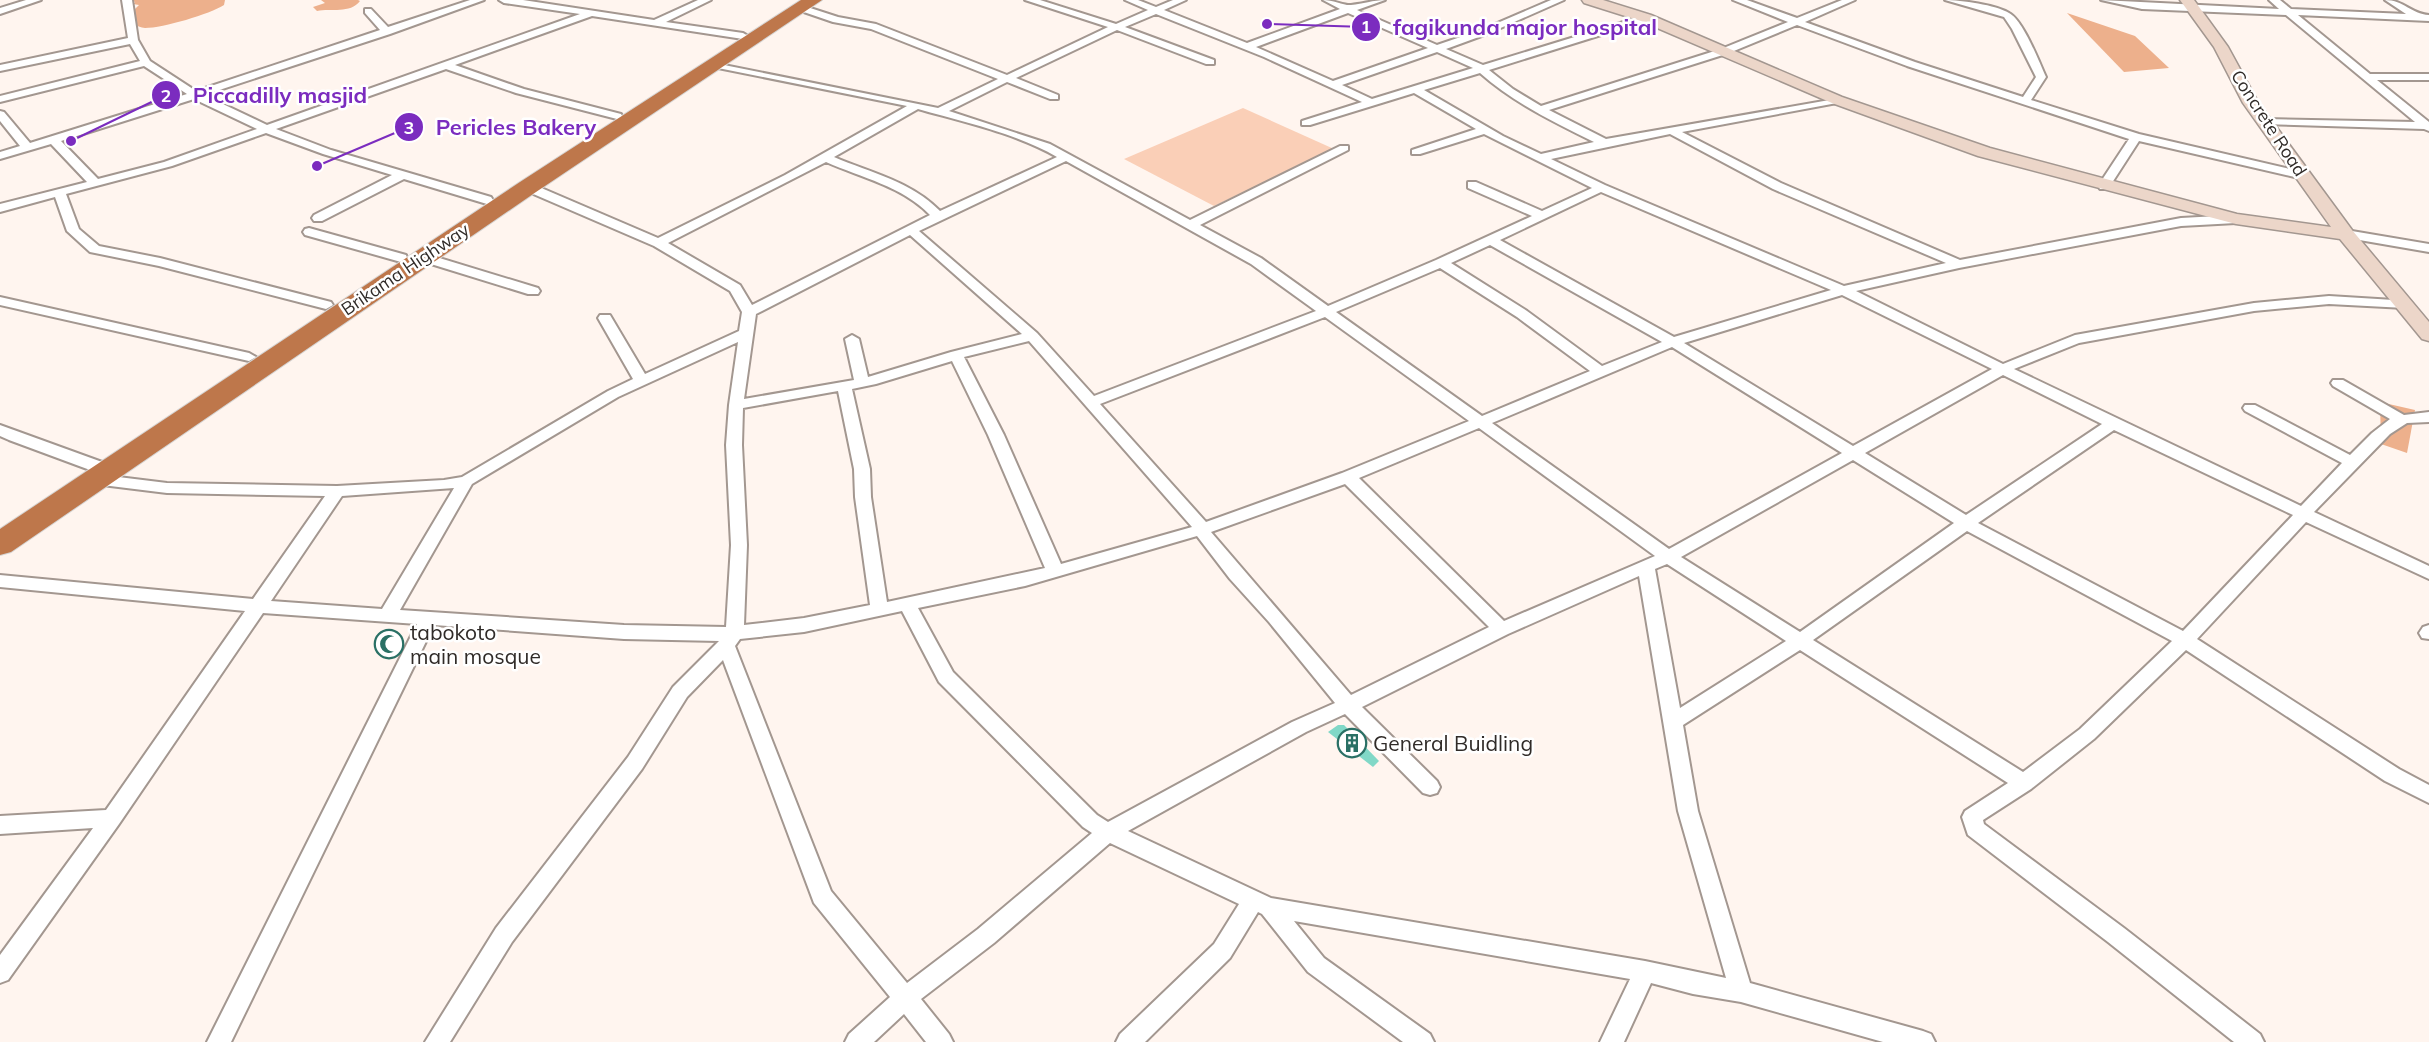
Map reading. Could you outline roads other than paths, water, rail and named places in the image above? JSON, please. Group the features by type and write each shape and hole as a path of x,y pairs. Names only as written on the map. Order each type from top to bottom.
{"highway":[{"name":"Brikama Highway","path":"0,543 249,357 326,305 412,257 528,187 743,36 805,3"},
{"name":"Brikama Highway","path":"0,530 95,472 412,257 487,200 617,116 713,64 805,3"}],"street":[{"path":"0,11 36,0"},
{"path":"127,0 133,40 146,63 195,95 266,129 327,152 487,200"},
{"path":"0,156 195,95 478,0"},
{"path":"504,0 743,36"},
{"path":"657,22 705,0"},
{"path":"1029,0 1117,27 1210,62"},
{"path":"1131,0 1268,55 1370,102"},
{"path":"938,111 1117,27 1181,0"},
{"path":"1328,0 1481,68 1494,81 1539,110 1605,143"},
{"path":"1246,47 1380,0"},
{"path":"1332,85 1484,32 1559,0"},
{"path":"1589,0 1646,18 1837,100 1984,152 2104,186 2236,219 2350,239 2429,246"},
{"path":"1738,0 1911,64 2136,136 2303,176"},
{"path":"1539,110 1725,51 1850,0"},
{"path":"1950,0 2007,15"},
{"path":"2106,0 2131,5 2189,4 2288,13 2424,18"},
{"path":"2274,0 2428,127"},
{"path":"2390,0 2424,18"},
{"path":"805,3 836,20 873,26 1054,98"},
{"path":"2002,3 2041,77 2025,101"},
{"name":"Concrete Road","path":"2189,4 2221,46 2252,103 2303,176 2350,239 2429,335"},
{"path":"368,11 387,32"},
{"path":"0,208 168,164 592,14"},
{"path":"1306,123 1646,18"},
{"path":"0,68 133,40"},
{"path":"0,99 146,63"},
{"path":"713,64 917,105 1046,146 1256,261 1668,558 1802,640 2024,783"},
{"path":"445,65 519,91 617,116"},
{"path":"2369,77 2429,76"},
{"path":"1415,89 1486,130 1601,188 1843,290 2005,368 2113,424 2429,573"},
{"path":"1539,158 1670,130 1837,100"},
{"path":"658,243 724,212 826,158 917,105"},
{"path":"0,114 28,148"},
{"path":"2265,122 2428,127"},
{"path":"1416,152 1486,130"},
{"path":"1670,130 1777,186 1959,264"},
{"path":"2104,186 2136,136"},
{"path":"54,140 95,183"},
{"path":"1190,225 1344,148"},
{"path":"749,312 938,216 1066,157"},
{"path":"826,158 850,170 884,180 930,206 938,216"},
{"path":"318,218 402,175"},
{"path":"1472,185 1540,216"},
{"path":"528,187 658,243 735,288 749,312 736,405 735,445 739,545 730,638 822,896 941,1042"},
{"path":"1092,402 1328,311 1441,263 1601,188"},
{"path":"59,192 73,231 95,249 160,262 326,305"},
{"path":"0,581 256,606 624,632 715,635 730,638 880,611 1055,571 1203,529 1348,477 1674,342 1843,290 1959,264 2181,222 2236,219"},
{"path":"911,230 1032,336 1203,529 1203,533 1236,575 1275,616 1348,705 1430,787"},
{"path":"309,232 412,257 533,291"},
{"path":"1490,240 1674,342 1966,523 2185,640 2392,775 2429,795"},
{"path":"1441,263 1522,314 1600,372"},
{"path":"857,1042 906,997 986,936 1108,832 1299,727 1502,629 1668,558 2005,368 2075,339 2254,307 2329,300 2405,304"},
{"path":"0,301 249,357"},
{"path":"605,318 641,380"},
{"path":"0,430 95,472 167,488 337,491 444,485 465,481 551,429 641,380 746,333"},
{"path":"736,405 901,373 956,355 1032,336"},
{"path":"852,339 862,382"},
{"path":"956,355 1005,454 1055,571"},
{"path":"2338,383 2402,419"},
{"path":"844,385 862,469 863,497 880,611"},
{"path":"2250,408 2352,462"},
{"path":"2252,1042 2116,935 1975,829 1972,817 2024,783 2087,734 2185,640 2370,442 2394,421 2407,416 2429,417"},
{"path":"1672,722 1802,640 1966,523 2113,424"},
{"path":"1348,477 1502,629"},
{"path":"387,616 465,481"},
{"path":"0,973 112,818 337,491"},
{"path":"1646,567 1688,811 1741,991"},
{"path":"907,605 946,677 1090,821 1108,832 1261,904 1645,971 1693,983 1741,991 1923,1042"},
{"path":"219,1042 429,618"},
{"path":"437,1042 504,935 635,763 680,692 730,638"},
{"path":"0,825 112,818"},
{"path":"1128,1042 1222,951 1261,904"},
{"path":"1261,904 1316,964 1422,1042"},
{"path":"1612,1042 1645,971"}],"place":[{"name":"fagikunda major hospital","path":"1267,24"},
{"name":"Piccadilly masjid","path":"71,141"},
{"name":"Pericles Bakery","path":"317,166"},
{"name":"tabokoto main mosque","path":"389,644"},
{"name":"General Buidling","path":"1352,743"}]}
